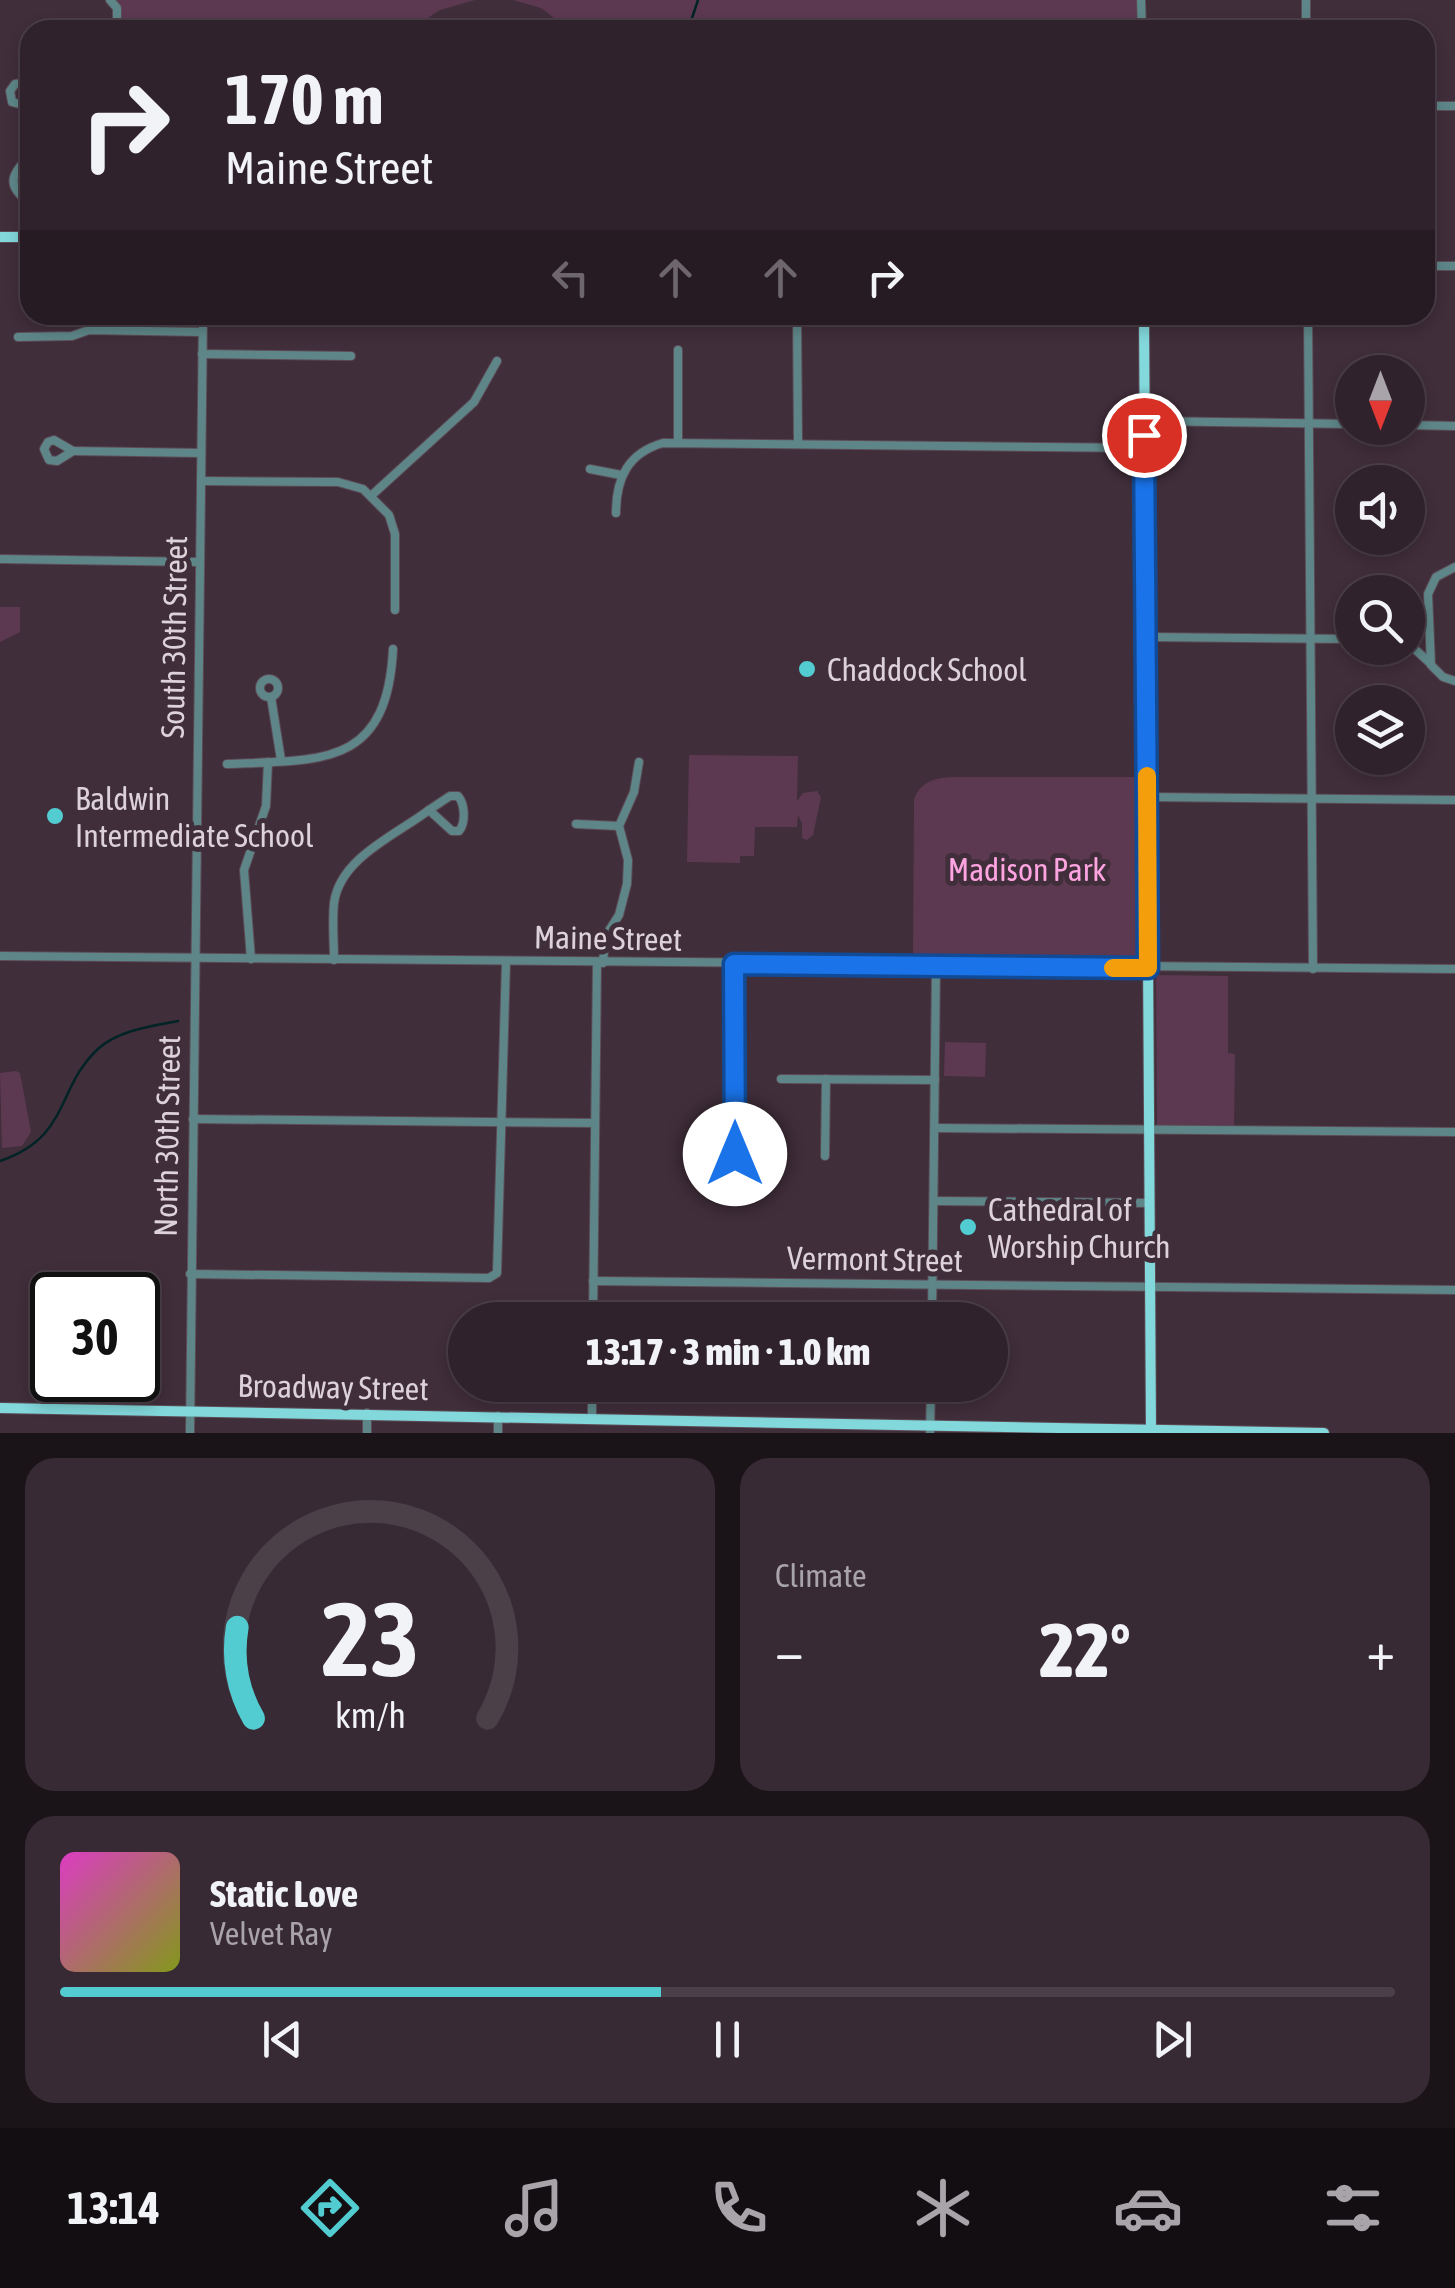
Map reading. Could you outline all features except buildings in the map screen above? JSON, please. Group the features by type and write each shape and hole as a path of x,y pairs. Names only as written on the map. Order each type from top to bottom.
{"main road":[{"path":"1144,325 1151,1431"},
{"name":"Broadway Street","path":"0,1408 592,1418 930,1429 1324,1433"}],"street":[{"path":"20,83 10,91 12,102 20,104"},
{"path":"20,166 12,180 20,195"},
{"name":"South 30th Street","path":"196,959 202,325"},
{"path":"797,325 798,444"},
{"path":"1308,325 1313,969"},
{"path":"18,336 72,336 89,330 202,332"},
{"path":"678,350 678,441"},
{"path":"202,354 352,356"},
{"path":"372,496 474,402 497,361"},
{"path":"1144,420 1335,424"},
{"path":"1425,425 1455,426"},
{"path":"616,513 622,475 640,453 678,441 1144,448"},
{"path":"73,451 201,453"},
{"path":"590,469 622,475"},
{"path":"201,481 338,482 372,496 389,515 395,534 395,610"},
{"path":"0,559 200,562"},
{"path":"1431,664 1428,594 1440,572 1455,567"},
{"path":"1425,622 1429,615"},
{"path":"1146,637 1335,639"},
{"path":"227,764 341,753 360,742 387,700 394,649"},
{"path":"1425,658 1443,677 1455,681"},
{"path":"271,697 281,760"},
{"path":"251,959 244,870 266,806 268,762"},
{"path":"593,1302 600,963 605,936 619,914 629,870 619,826 634,792 639,762"},
{"path":"334,960 334,906 344,876 356,862 429,810 450,796 458,796 463,802 462,829 452,831 429,810"},
{"path":"1147,797 1455,800"},
{"path":"576,824 619,826"},
{"name":"Maine Street","path":"0,956 1455,970"},
{"name":"North 30th Street","path":"190,1433 196,959"},
{"path":"190,1274 490,1278 500,1268 506,962"},
{"path":"705,1163 729,1162 735,1154 734,964"},
{"path":"932,1302 936,966"},
{"path":"781,1079 935,1080"},
{"path":"825,1156 826,1080"},
{"path":"192,1119 595,1123"},
{"path":"934,1128 1455,1132"},
{"path":"934,1200 1150,1203"},
{"name":"Vermont Street","path":"593,1281 1455,1290"},
{"path":"592,1402 592,1418"},
{"path":"930,1429 931,1402"},
{"path":"367,1413 367,1433"},
{"path":"498,1416 498,1433"}],"green space":[{"path":"110,0 475,0 440,10 425,20 118,20 118,12"},
{"path":"513,0 1141,0 1140,20 557,20 541,8"},
{"path":"0,607 20,607 20,632 0,642"},
{"path":"689,755 798,756 797,801 803,793 817,791 821,797 813,835 807,840 802,838 798,815 797,827 755,827 754,856 740,856 740,863 687,862"},
{"name":"Madison Park","path":"953,777 1139,777 1139,959 913,961 914,800 929,782"},
{"path":"1156,975 1228,976 1228,1053 1235,1054 1234,1128 1157,1128"},
{"path":"945,1042 986,1043 985,1077 944,1076"},
{"path":"0,1073 20,1073 31,1132 22,1146 2,1148"}],"waterway":[{"path":"691,20 698,0"},
{"path":"0,1161 39,1139 51,1125 85,1063 99,1048 126,1033 178,1021"}],"slow traffic":[{"path":"1113,968 1148,968 1147,776"}],"place":[{"name":"Chaddock School","path":"807,669"},
{"name":"Baldwin Intermediate School","path":"55,816"},
{"name":"Cathedral of Worship Church","path":"968,1227"}],"route":[{"path":"735,1154 734,964 1148,968 1144,435"}]}
